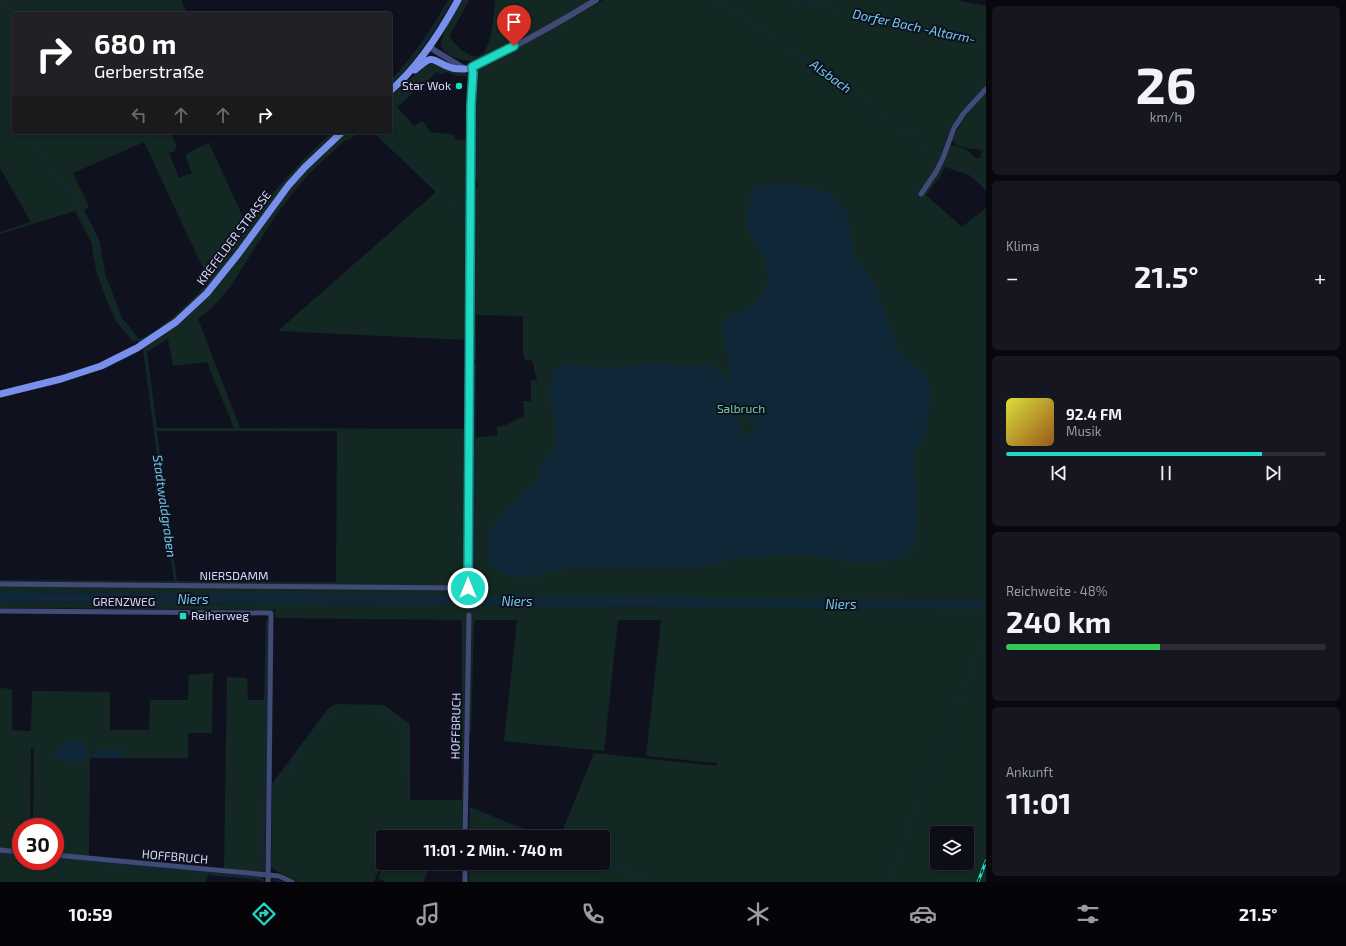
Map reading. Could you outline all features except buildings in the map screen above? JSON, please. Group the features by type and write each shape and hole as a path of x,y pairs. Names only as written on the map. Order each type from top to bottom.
{"main road":[{"path":"401,82 429,47 448,19 458,0"},
{"path":"392,89 425,61 430,59 452,68 468,68"},
{"name":"KREFELDER STRASSE","path":"0,394 61,379 100,366 137,348 176,322 207,292 239,253 288,186 305,167 340,134"}],"street":[{"path":"429,47 468,68 487,60 596,0"},
{"name":"NIERSDAMM","path":"0,584 468,588 471,105 473,73 468,68"},
{"path":"922,194 943,158 954,128 960,118 986,88"},
{"name":"GRENZWEG","path":"0,611 271,613 268,875"},
{"name":"HOFFBRUCH","path":"465,830 468,615"},
{"path":"0,850 12,851"},
{"name":"HOFFBRUCH","path":"64,856 279,876 292,882"},
{"path":"465,870 465,882"},
{"path":"268,875 268,882"}],"green space":[{"path":"0,0 181,0 186,12 12,12 12,134 172,134 177,147 175,148 175,151 169,153 179,178 192,173 186,158 186,154 209,143 248,228 273,193 303,160 330,134 335,134 317,149 299,168 221,272 197,300 174,320 140,344 137,340 133,342 116,321 106,299 96,270 91,242 75,211 0,234 0,232 31,222 0,168","holes":["144,142 209,281 186,305 157,330 139,339 122,318 106,277 99,239 84,210 89,207 73,173"]},
{"path":"448,0 453,0 417,56 392,85 392,79 407,62 435,22"},
{"path":"462,0 469,0 450,35 450,38 463,51 473,56 481,55 490,38 495,0 592,0 490,56 469,61 451,56 441,47 443,35"},
{"name":"Salbruch","path":"603,0 956,0 986,6 986,85 963,111 950,146 957,146 965,149 979,159 983,151 959,146 952,141 962,121 986,92 986,191 969,175 945,167 939,178 926,195 962,227 986,208 986,882 469,882 469,870 610,870 610,830 563,830 594,753 717,766 717,763 646,756 661,620 618,620 604,751 504,741 517,620 477,620 474,622 471,734 469,732 467,620 462,830 376,830 376,870 380,870 374,881 375,882 299,882 273,869 271,866 272,784 327,710 335,704 384,705 410,724 410,800 462,800 462,622 460,620 275,618 275,610 0,608 0,602 734,607 475,596 0,592 0,580 174,581 143,350 145,347 182,322 212,292 303,173 344,134 358,134 346,141 345,140 308,175 276,215 230,287 212,308 198,319 240,428 463,429 466,426 467,340 278,331 436,192 375,134 392,134 392,95 421,69 430,64 437,64 455,72 466,73 468,76 457,76 446,72 442,75 437,72 397,107 414,126 422,121 431,132 455,135 455,139 457,140 469,141 471,365 476,363 475,437 497,436 497,427 506,425 524,416 523,401 531,401 531,380 537,380 532,360 525,360 523,353 523,316 476,315 476,360 473,360 472,356 473,191 475,187 478,187 478,183 473,175 473,105 476,75 480,67 578,15","holes":["168,339 173,366 207,362 234,428 157,428 147,352","157,431 337,431 336,582 177,581"]},
{"path":"266,618 269,623 265,873 224,869 227,677 247,678 248,700 264,700"},
{"path":"213,673 212,733 188,733 188,758 123,758 125,756 120,750 93,751 91,756 95,758 90,758 89,856 64,854 64,818 33,818 34,748 31,748 30,818 12,818 12,849 0,848 0,688 12,689 12,730 31,731 32,691 110,692 110,730 149,730 150,700 188,700 189,675"},
{"path":"470,807 527,830 469,830"},
{"path":"0,852 12,853 12,870 64,870 64,858 261,877 264,880 264,882 261,882 261,880 208,875 206,882 0,882"},
{"path":"382,870 429,870 423,882 386,882 378,878"}],"water":[{"path":"797,184 830,193 846,211 857,262 872,278 900,355 925,374 931,391 927,429 914,456 918,522 913,547 907,557 878,562 848,562 836,558 801,554 732,558 714,565 699,567 660,566 646,569 633,566 620,568 577,566 561,571 548,571 536,577 514,577 499,571 488,559 489,534 495,522 527,488 537,484 540,467 553,449 557,436 550,401 552,371 572,362 586,367 622,367 654,363 688,366 710,364 730,379 732,376 721,331 725,319 746,309 762,296 768,278 767,267 762,254 748,230 746,222 748,206 756,186","holes":["741,405 743,405 756,430 746,436 743,433 739,422 740,409"]},
{"name":"Niers","path":"0,592 986,600 986,609 0,602"},
{"path":"78,739 84,743 86,749 87,756 85,763 56,760 52,758 53,754 58,748 66,743"},
{"path":"95,750 120,750 124,752 125,756 123,758 95,758 91,756 91,754"}],"waterway":[{"path":"0,8 11,0"},
{"path":"392,80 407,64 423,43 449,0"},
{"name":"Alsbach","path":"716,0 833,76 900,130 919,140 931,156 938,162"},
{"name":"Dorfer Bach -Altarm-","path":"794,0 986,41"},
{"name":"Dorfer Bach -Altarm-","path":"938,161 951,127 962,111 986,84"},
{"path":"476,168 477,91"},
{"name":"Stadtwaldgraben","path":"0,100 12,114"},
{"name":"Stadtwaldgraben","path":"26,134 79,205"},
{"path":"377,134 468,220"},
{"name":"Alsbach","path":"947,166 971,173 986,188"},
{"path":"474,359 476,193"},
{"name":"Stadtwaldgraben","path":"82,209 97,240 100,258"},
{"name":"Stadtwaldgraben","path":"101,266 121,319 137,338"},
{"name":"Stadtwaldgraben","path":"146,354 148,371"},
{"path":"474,575 475,365"},
{"name":"Stadtwaldgraben","path":"149,379 155,426"},
{"name":"Stadtwaldgraben","path":"155,432 175,580"},
{"path":"263,870 267,620"},
{"path":"887,882 986,635"},
{"path":"273,789 277,786 329,714 337,710 379,712 390,715 404,724 406,731 406,774"},
{"path":"469,809 522,830"},
{"path":"0,854 12,855"},
{"path":"64,860 259,878"},
{"path":"610,865 653,882"},
{"path":"60,882 61,870"},
{"path":"274,880 282,882"}],"railway":[{"path":"978,882 986,861"}],"place":[{"name":"Star Wok","path":"459,86"},
{"name":"Reiherweg","path":"183,616"}],"route":[{"path":"468,588 472,67 514,46"}]}
